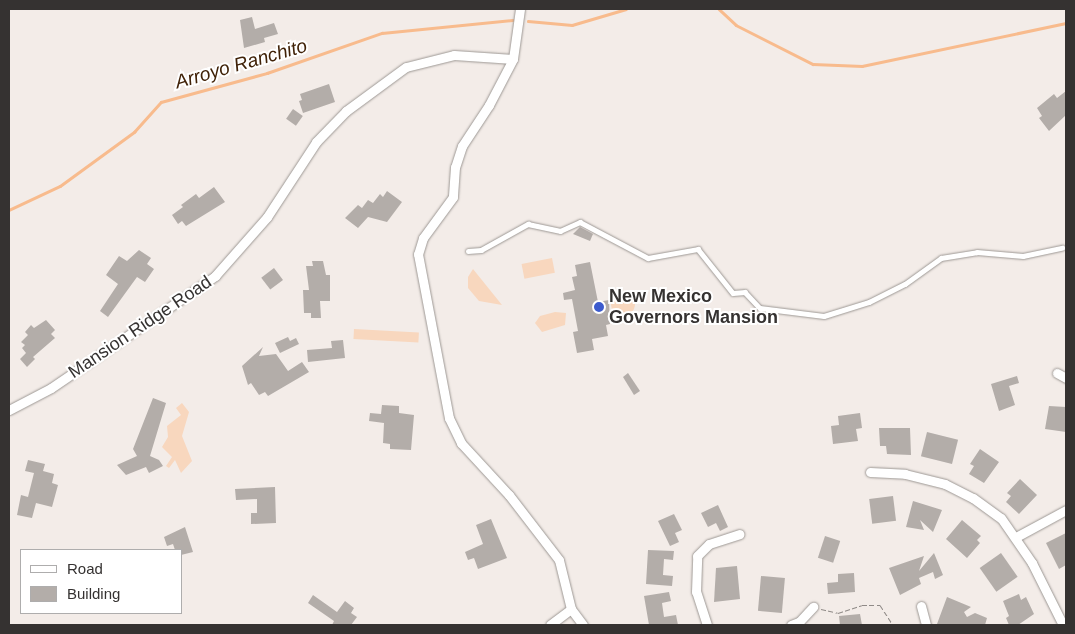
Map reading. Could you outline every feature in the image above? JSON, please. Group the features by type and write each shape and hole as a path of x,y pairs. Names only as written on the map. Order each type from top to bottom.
{"street":[{"path":"520,9 512,59 489,105 462,146 455,167 453,197 423,238 418,254 449,418 461,443 509,494 559,560 571,609 583,625"},
{"name":"Mansion Ridge Road","path":"9,410 51,388 215,276 267,217 316,142 346,111 406,67 454,55 512,59"},
{"path":"1058,373 1066,378"},
{"path":"870,472 906,474 945,484 973,498 1001,518 1016,537 1063,625"},
{"path":"1016,537 1066,510"},
{"path":"707,625 696,592 696,556 709,544 738,534"},
{"path":"791,625 799,622 813,606"},
{"path":"921,606 926,625"},
{"path":"550,625 571,609"}],"lane":[{"path":"468,251 481,250 528,224 560,231 580,222 648,258 698,249 733,293 745,292 760,308 824,316 869,302 905,284 941,258 977,252 1023,256 1062,248"}],"path":[{"path":"813,606 838,613 862,605 880,605 893,625"}],"shaded area":[{"path":"552,258 555,273 524,279 522,264"},
{"path":"473,269 502,305 479,301 468,288 468,277"},
{"path":"623,292 628,293 634,299 634,309 628,315 623,316 618,315 612,309 611,304 612,299 618,293"},
{"path":"555,312 566,313 565,325 542,332 535,323 540,316"},
{"path":"354,329 419,332 418,342 353,339"},
{"path":"182,403 189,412 182,436 192,461 181,473 175,460 169,468 166,466 172,457 162,447 168,437 167,426 181,415 176,408"}],"building":[{"path":"252,17 255,29 274,23 278,34 264,38 265,42 244,48 240,20"},
{"path":"329,84 335,102 303,113 299,101 302,100 300,94"},
{"path":"1066,91 1066,115 1049,131 1039,118 1042,116 1037,108 1054,94 1057,98"},
{"path":"293,109 303,116 296,126 286,119"},
{"path":"214,187 225,202 186,226 182,221 178,224 172,215 183,207 181,205 196,194 199,198"},
{"path":"387,191 402,202 387,222 368,217 358,228 345,218 358,205 362,208 368,200 373,203 380,194 383,197"},
{"path":"580,227 593,234 590,241 573,234"},
{"path":"139,250 151,258 147,264 154,269 145,282 137,277 108,317 100,311 118,284 106,275 119,256 127,261"},
{"path":"312,261 323,261 326,275 330,275 330,301 320,301 321,318 311,318 311,313 304,313 303,290 309,290 306,266 313,266"},
{"name":"New Mexico Governors Mansion","path":"590,262 598,302 609,300 610,324 606,325 608,336 592,339 594,350 577,353 573,332 578,331 572,299 564,300 563,293 575,290 572,277 577,276 575,265"},
{"path":"274,268 283,280 270,290 261,278"},
{"path":"46,320 55,330 51,334 55,338 33,357 35,359 27,367 20,359 26,353 22,348 25,345 21,342 28,335 25,332 31,325 34,328"},
{"path":"288,337 290,341 296,338 299,344 280,353 275,343"},
{"path":"343,340 345,358 308,362 307,350 332,348 331,341"},
{"path":"263,347 259,356 276,354 288,371 302,362 309,372 268,396 265,392 259,395 251,383 248,385 242,366"},
{"path":"628,373 640,391 634,395 623,377"},
{"path":"1017,376 1019,383 1009,386 1015,405 999,411 991,384"},
{"path":"153,398 166,403 150,456 159,460 163,466 149,473 146,467 126,475 117,465 137,456 133,449"},
{"path":"382,405 399,406 399,413 414,415 411,450 390,449 390,444 383,443 384,423 369,421 370,413 381,414"},
{"path":"1049,406 1066,407 1066,432 1045,429"},
{"path":"860,413 862,428 856,429 858,441 833,444 831,426 839,425 838,416"},
{"path":"879,428 910,428 911,455 887,454 886,446 880,446"},
{"path":"927,432 958,440 952,464 921,456"},
{"path":"980,449 999,462 984,483 969,474 974,466 970,464"},
{"path":"28,460 45,464 43,471 54,474 52,483 58,485 52,507 36,503 32,518 17,515 21,495 28,497 34,473 25,471"},
{"path":"1020,479 1037,495 1019,514 1006,502 1011,496 1007,493"},
{"path":"275,487 276,523 251,524 251,513 257,513 257,499 236,500 235,489"},
{"path":"893,496 896,521 872,524 869,499"},
{"path":"913,501 942,510 933,532 920,520 924,530 906,527"},
{"path":"718,505 728,527 720,531 716,523 708,527 701,513"},
{"path":"674,514 682,530 675,533 679,542 670,546 658,521"},
{"path":"491,519 507,558 478,569 474,558 468,560 465,552 483,544 476,525"},
{"path":"962,520 981,536 977,540 980,543 967,558 946,539"},
{"path":"185,527 193,552 182,555 182,549 175,549 173,544 167,546 164,537"},
{"path":"1066,533 1066,565 1059,569 1046,543"},
{"path":"825,536 840,541 833,563 818,558"},
{"path":"648,550 674,551 673,560 664,559 663,575 673,576 672,586 646,584"},
{"path":"934,553 943,575 935,579 933,572 919,578 921,584 900,595 889,568 924,556 919,571"},
{"path":"1001,553 1018,577 996,592 980,568"},
{"path":"737,566 740,599 714,602 716,568"},
{"path":"854,573 855,592 828,594 827,583 838,582 838,574"},
{"path":"761,576 785,578 782,613 758,611"},
{"path":"669,592 671,601 662,603 664,617 676,615 678,625 649,625 644,596"},
{"path":"1019,594 1021,600 1026,597 1034,614 1018,625 1009,625 1006,618 1009,616 1003,601"},
{"path":"313,595 337,612 345,601 354,608 351,613 357,617 351,625 332,625 334,621 308,603"},
{"path":"947,597 971,607 964,612 967,617 975,613 987,618 985,625 937,624"},
{"path":"860,614 862,625 840,625 839,616"}],"waterway":[{"path":"528,21 572,25 626,9"},
{"path":"719,9 736,25 813,64 862,66 1066,23"},
{"name":"Arroyo Ranchito","path":"9,210 60,186 134,132 161,102 267,73 382,33 512,20"}],"place":[{"name":"New Mexico Governors Mansion","path":"599,307"}]}
